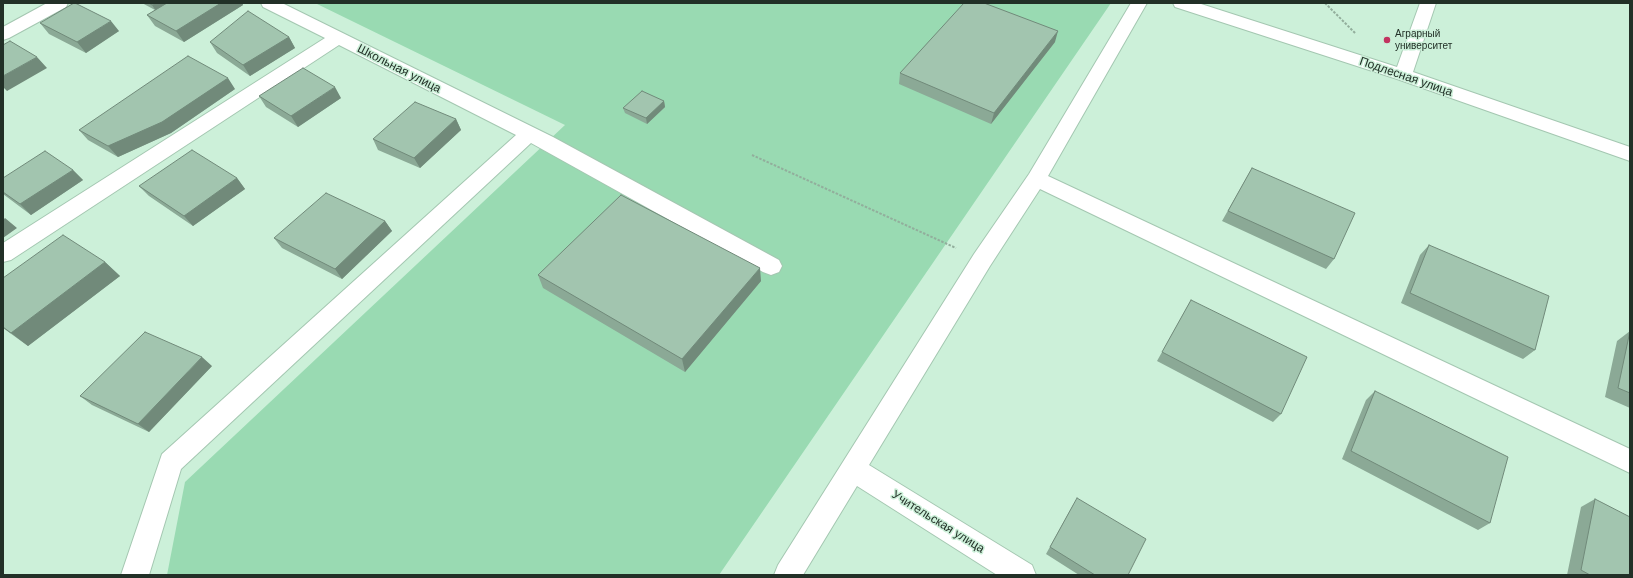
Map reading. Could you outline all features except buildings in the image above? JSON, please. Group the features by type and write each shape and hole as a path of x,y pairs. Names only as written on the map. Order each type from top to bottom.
{"street":[{"path":"3,34 60,3"},
{"name":"Школьная улица","path":"269,3 529,134 771,266"},
{"path":"788,575 982,260 1036,179 1139,3"},
{"name":"Подлесная улица","path":"1181,3 1403,75 1630,154"},
{"path":"1403,75 1428,3"},
{"path":"3,254 337,38"},
{"path":"135,575 172,462 529,134"},
{"path":"1036,179 1630,461"},
{"name":"Учительская улица","path":"853,469 1022,575"}],"path":[{"path":"1325,3 1356,34"},
{"path":"752,155 982,260"}],"green space":[{"path":"315,3 1111,3 719,575 167,575 185,482 565,125"}],"place":[{"name":"Аграрный университет","path":"1387,40"}]}
